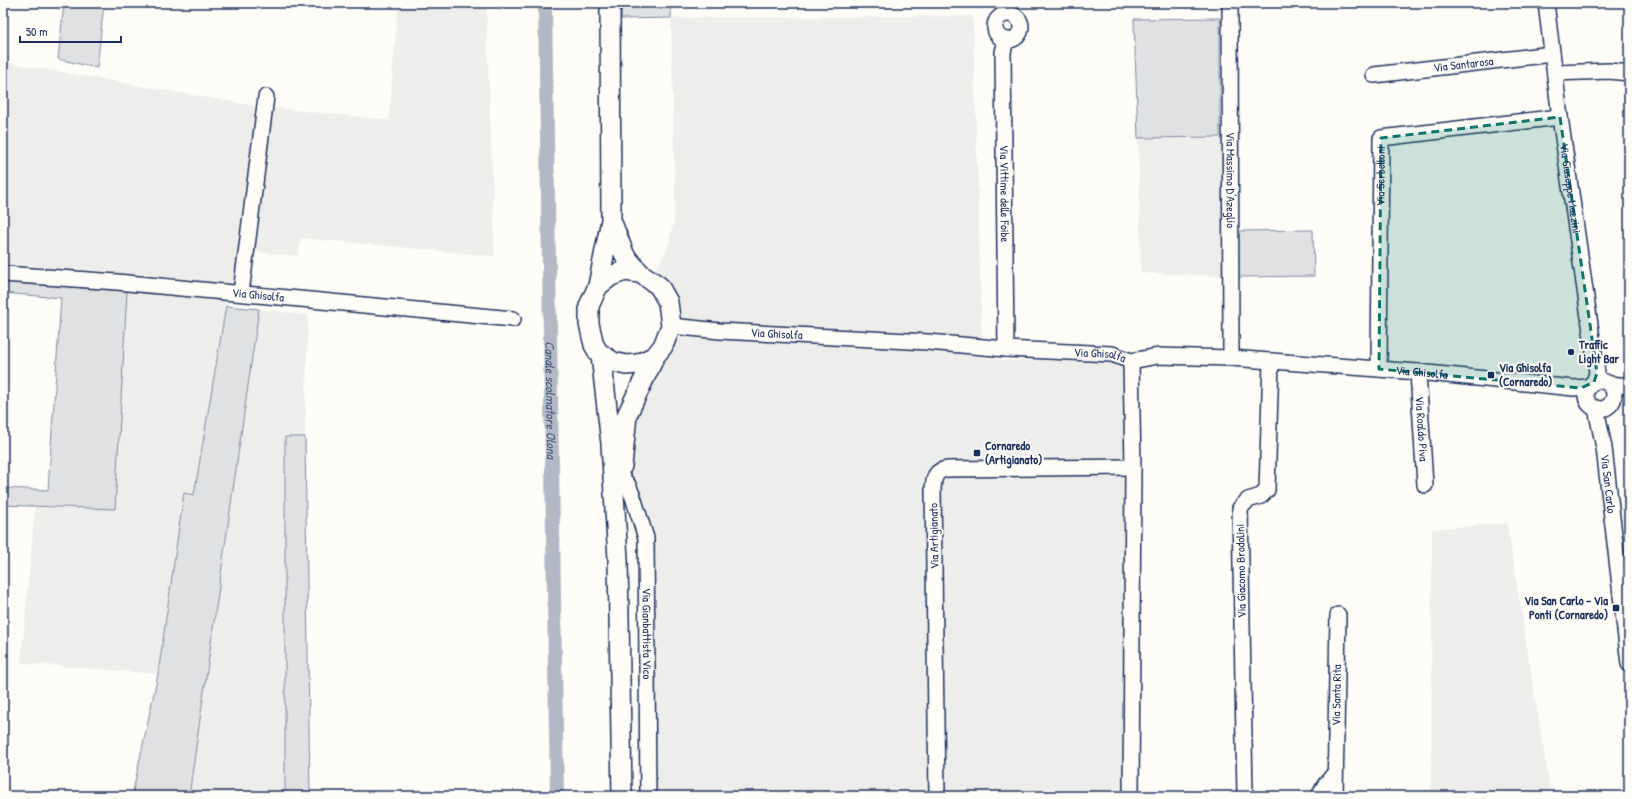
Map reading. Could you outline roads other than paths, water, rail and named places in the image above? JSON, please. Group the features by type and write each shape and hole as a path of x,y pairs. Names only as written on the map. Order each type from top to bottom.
{"main road":[{"path":"610,3 611,220 598,286 589,306 589,324 594,345 601,355 613,362 626,365 638,364 655,356"},
{"path":"611,220 625,256 640,273 659,286 668,302 671,326 663,346 655,356 627,415 623,445 618,559"},
{"path":"598,286 611,276 625,271 640,273"},
{"path":"601,355 611,444 618,559 622,796"}],"street":[{"name":"Via Massimo D'Azeglio","path":"1230,3 1231,358"},
{"name":"Via Giuseppe Mazzini","path":"1546,3 1560,118 1598,387"},
{"name":"Via Vittime delle Foibe","path":"1006,40 1003,52 1006,349"},
{"name":"Via Santarosa","path":"1374,75 1552,54"},
{"path":"1555,73 1609,71 1629,73"},
{"path":"241,294 266,97"},
{"name":"Via Serbelloni","path":"1379,369 1381,138 1560,118"},
{"name":"Via Ghisolfa","path":"3,274 116,282 514,319"},
{"name":"Via Ghisolfa","path":"671,326 720,331 928,342 1006,349 1112,354 1131,362 1158,356 1231,358 1598,387 1629,386"},
{"name":"Via Giacomo Brodolini","path":"1245,796 1240,508 1248,500 1260,496 1267,490 1271,361"},
{"path":"1131,362 1133,467 1131,796"},
{"name":"Via Roaldo Piva","path":"1418,372 1425,485"},
{"name":"Via San Carlo","path":"1598,387 1588,402 1596,408 1604,448"},
{"name":"Via San Carlo","path":"1598,387 1629,664"},
{"name":"Via Artigianato","path":"937,796 934,479 941,470 948,469 1133,467"},
{"name":"Via Gianbattista Vico","path":"622,476 633,497 646,538 648,796"},
{"name":"Via Santa Rita","path":"1335,796 1334,774 1338,615"},
{"path":"1319,796 1324,785 1334,774"}],"waterway":[{"name":"Canale scolmatore Olona","path":"545,3 557,796"}],"place":[{"name":"Traffic Light Bar","path":"1571,352"},
{"name":"Via Ghisolfa (Cornaredo)","path":"1491,375"},
{"name":"Cornaredo (Artigianato)","path":"977,453"},
{"name":"Via San Carlo - Via Ponti (Cornaredo)","path":"1616,608"}]}
